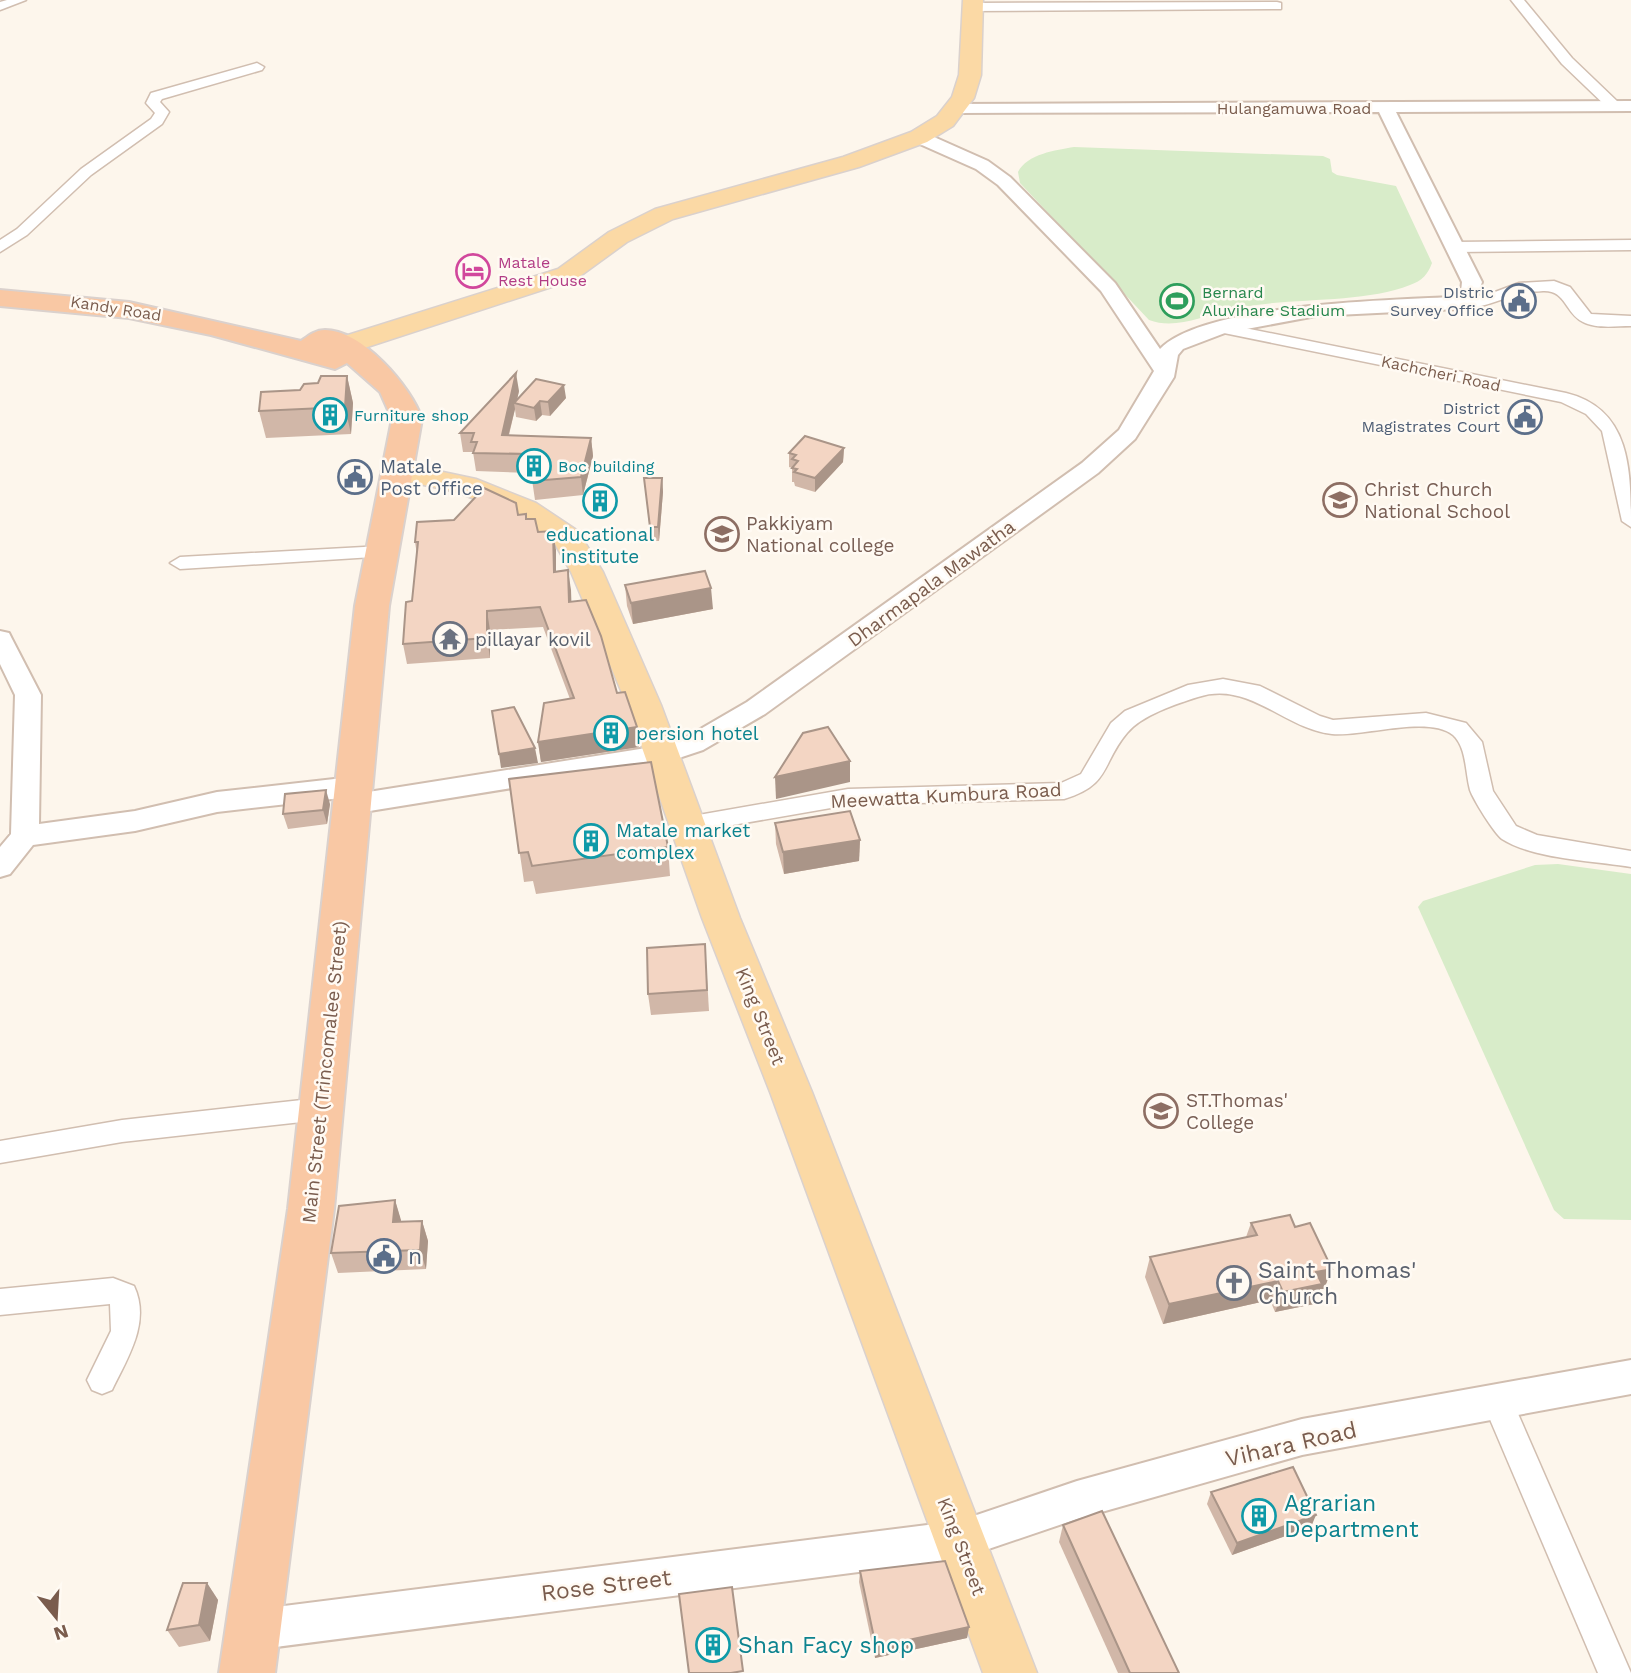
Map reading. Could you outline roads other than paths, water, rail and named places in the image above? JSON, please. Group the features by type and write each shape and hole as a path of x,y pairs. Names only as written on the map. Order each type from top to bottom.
{"highway":[{"name":"Kandy Road","path":"0,298 105,304 230,330 327,345 370,371 398,393 407,419 396,471"},
{"name":"Main Street (Trincomalee Street)","path":"247,1673 309,1220 372,606 396,471"}],"main road":[{"path":"327,345 567,274 618,237 664,214 793,180 919,137 957,108 970,75 973,3"},
{"name":"King Street","path":"396,471 465,485 510,502 545,520 567,538 608,616 1010,1673"}],"street":[{"path":"0,6 20,0"},
{"path":"1517,0 1567,61 1625,108"},
{"path":"973,3 1278,6"},
{"path":"0,247 22,232 86,172 157,121 162,112 153,103 156,96 257,66"},
{"name":"Hulangamuwa Road","path":"957,108 1625,108"},
{"path":"1386,108 1472,282 1470,294 1458,303"},
{"path":"919,137 982,165 1004,181 1108,287 1164,370"},
{"path":"1455,247 1631,245"},
{"path":"1458,303 1490,300 1519,288 1554,286 1564,289 1585,317 1592,320 1631,321"},
{"name":"Dharmapala Mawatha","path":"25,836 135,821 217,802 352,795 661,755 694,744 755,708 1090,468 1127,434 1163,377 1168,353 1176,345 1220,328 1316,310 1458,303"},
{"name":"Kachcheri Road","path":"1220,328 1566,398 1591,408 1606,421 1611,431 1630,515"},
{"path":"180,563 382,552"},
{"path":"0,639 28,695 25,836 0,867"},
{"name":"Meewatta Kumbura Road","path":"687,825 848,797 1064,792 1089,779 1119,728 1133,716 1195,690 1223,686 1253,691 1313,722 1333,727 1426,720 1458,729 1471,742 1482,792 1508,832 1533,843 1631,859"},
{"path":"0,1152 122,1131 320,1109"},
{"path":"0,1302 113,1291 124,1295 125,1332 102,1380"},
{"name":"Vihara Road","path":"959,1540 1077,1500 1303,1437 1631,1377"},
{"path":"1498,1403 1615,1673"},
{"name":"Rose Street","path":"253,1630 959,1540"}],"place":[{"name":"Matale Rest House","path":"473,271"},
{"name":"Bernard Aluvihare Stadium","path":"1177,301"},
{"name":"DIstric Survey Office","path":"1519,301"},
{"name":"Furniture shop","path":"330,415"},
{"name":"District Magistrates Court","path":"1525,417"},
{"name":"Boc building","path":"534,466"},
{"name":"Matale Post Office","path":"355,477"},
{"name":"Christ Church National School","path":"1340,500"},
{"name":"educational institute","path":"600,501"},
{"name":"Pakkiyam National college","path":"722,534"},
{"name":"pillayar kovil","path":"450,639"},
{"name":"persion hotel","path":"611,733"},
{"name":"Matale market complex","path":"591,841"},
{"name":"ST.Thomas' College","path":"1161,1111"},
{"name":"n","path":"384,1256"},
{"name":"Saint Thomas' Church","path":"1234,1283"},
{"name":"Agrarian Department","path":"1259,1516"},
{"name":"Shan Facy shop","path":"713,1645"}]}
